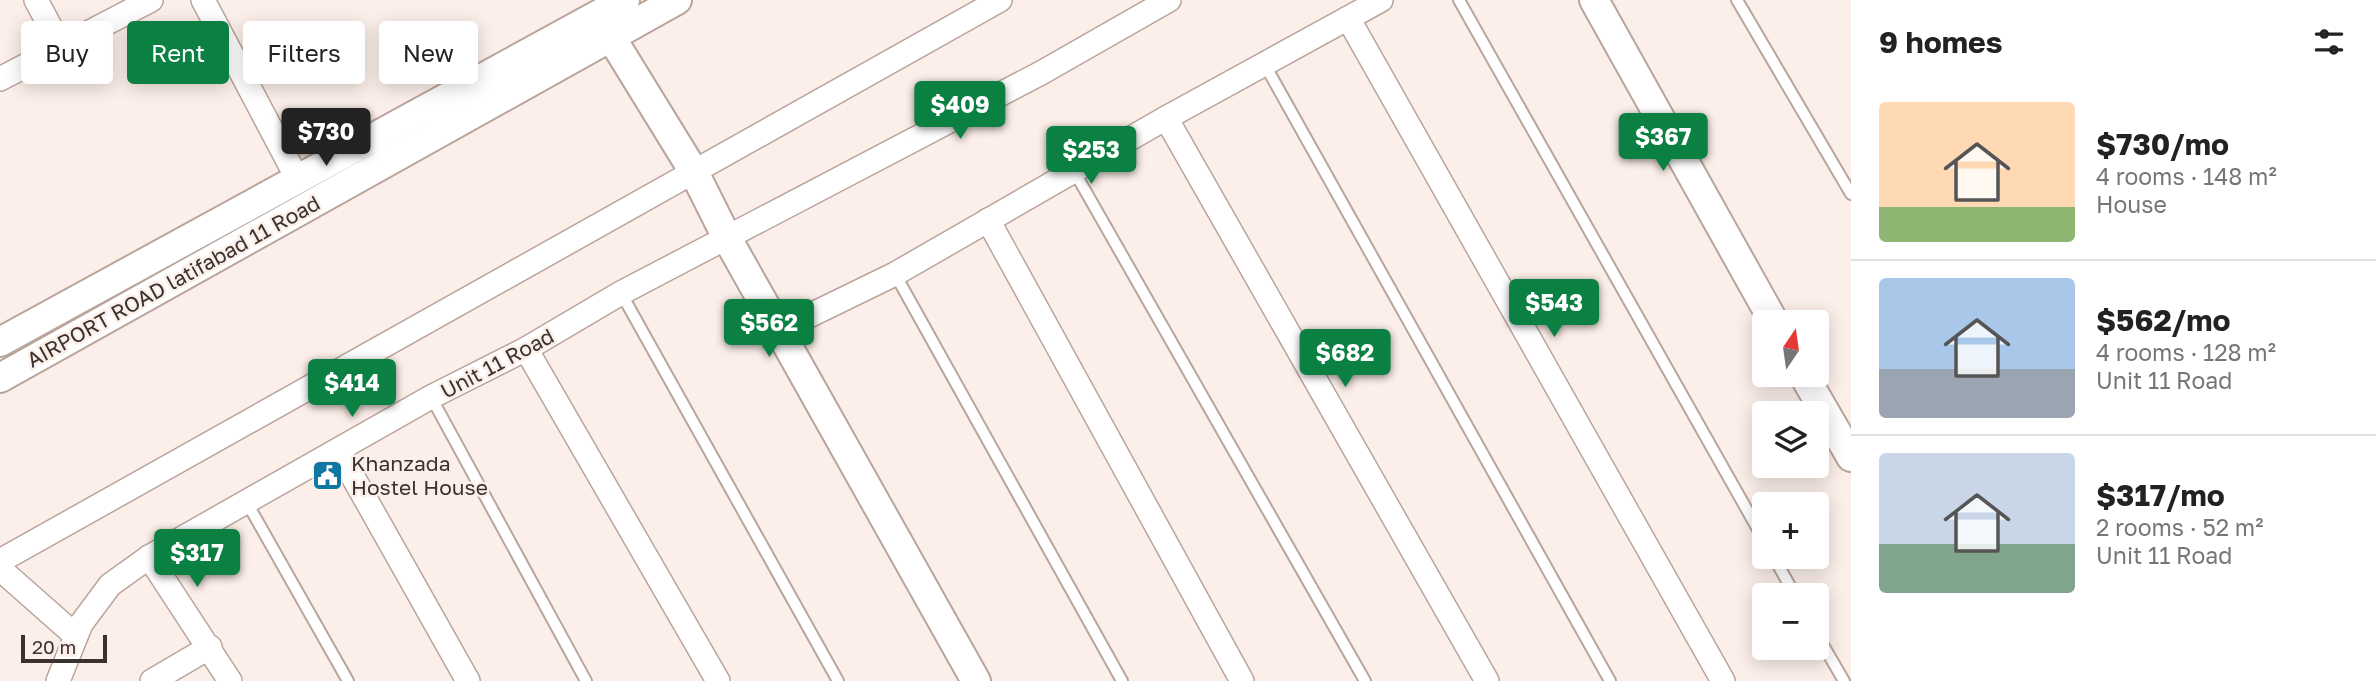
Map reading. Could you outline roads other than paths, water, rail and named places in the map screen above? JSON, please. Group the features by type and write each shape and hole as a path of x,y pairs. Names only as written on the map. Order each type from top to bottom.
{"street":[{"path":"36,0 47,21"},
{"path":"111,21 151,0"},
{"path":"202,0 298,180"},
{"name":"AIRPORT ROAD latifabad 11 Road","path":"0,378 605,26 625,0"},
{"name":"AIRPORT ROAD latifabad 11 Road","path":"0,342 298,180 605,26 677,0"},
{"path":"0,561 1000,0"},
{"name":"Unit 11 Road","path":"58,681 80,624 110,585 149,557 339,452 431,397 526,349 621,293 1041,74 1169,0"},
{"path":"780,330 895,274 1166,118 1381,0"},
{"path":"1594,0 1767,310"},
{"path":"1348,18 1723,681"},
{"path":"605,26 694,172 727,237 976,681"},
{"path":"0,79 21,68"},
{"path":"1166,118 1487,681"},
{"path":"988,220 1242,681"},
{"path":"526,349 718,681"},
{"path":"1811,387 1851,457"},
{"path":"339,452 468,681"},
{"path":"149,557 230,681"},
{"path":"0,569 76,636"},
{"path":"152,681 210,647"}],"lane":[{"path":"1459,0 1752,519"},
{"path":"1737,0 1851,194"},
{"path":"1265,65 1610,681"},
{"path":"1074,171 1365,681"},
{"path":"895,274 1122,681"},
{"path":"621,293 838,681"},
{"path":"431,397 586,681"},
{"path":"246,501 348,681"},
{"path":"1829,655 1844,681"}],"place":[{"name":"Khanzada Hostel House","path":"328,475"}]}
